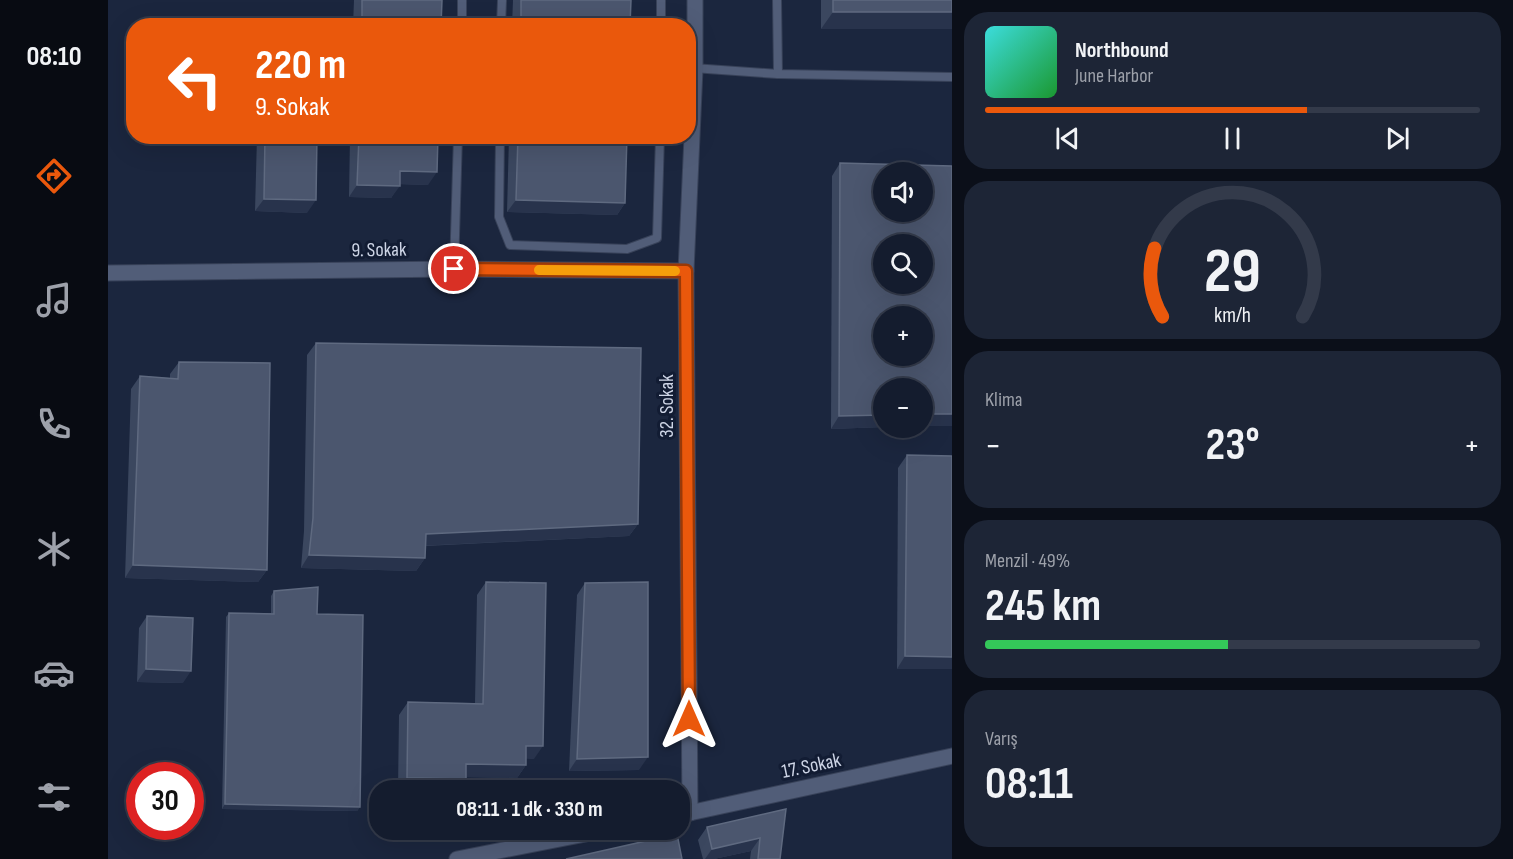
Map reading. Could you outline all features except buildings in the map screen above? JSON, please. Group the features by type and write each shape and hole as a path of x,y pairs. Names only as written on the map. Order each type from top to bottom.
{"street":[{"name":"32. Sokak","path":"694,18 695,0"},
{"name":"32. Sokak","path":"685,780 686,271 690,144"},
{"name":"9. Sokak","path":"108,273 454,269 686,271"},
{"name":"17. Sokak","path":"690,813 952,756"},
{"path":"457,859 555,840"}],"lane":[{"path":"462,0 462,18"},
{"path":"501,0 501,18"},
{"path":"660,0 661,18"},
{"path":"777,0 778,74"},
{"path":"696,68 778,74 952,77"},
{"path":"454,269 458,144"},
{"path":"500,144 499,217 510,245 627,249 657,238 660,144"}],"slow traffic":[{"path":"539,270 675,271"}],"route":[{"path":"454,269 686,271 689,719"}]}
